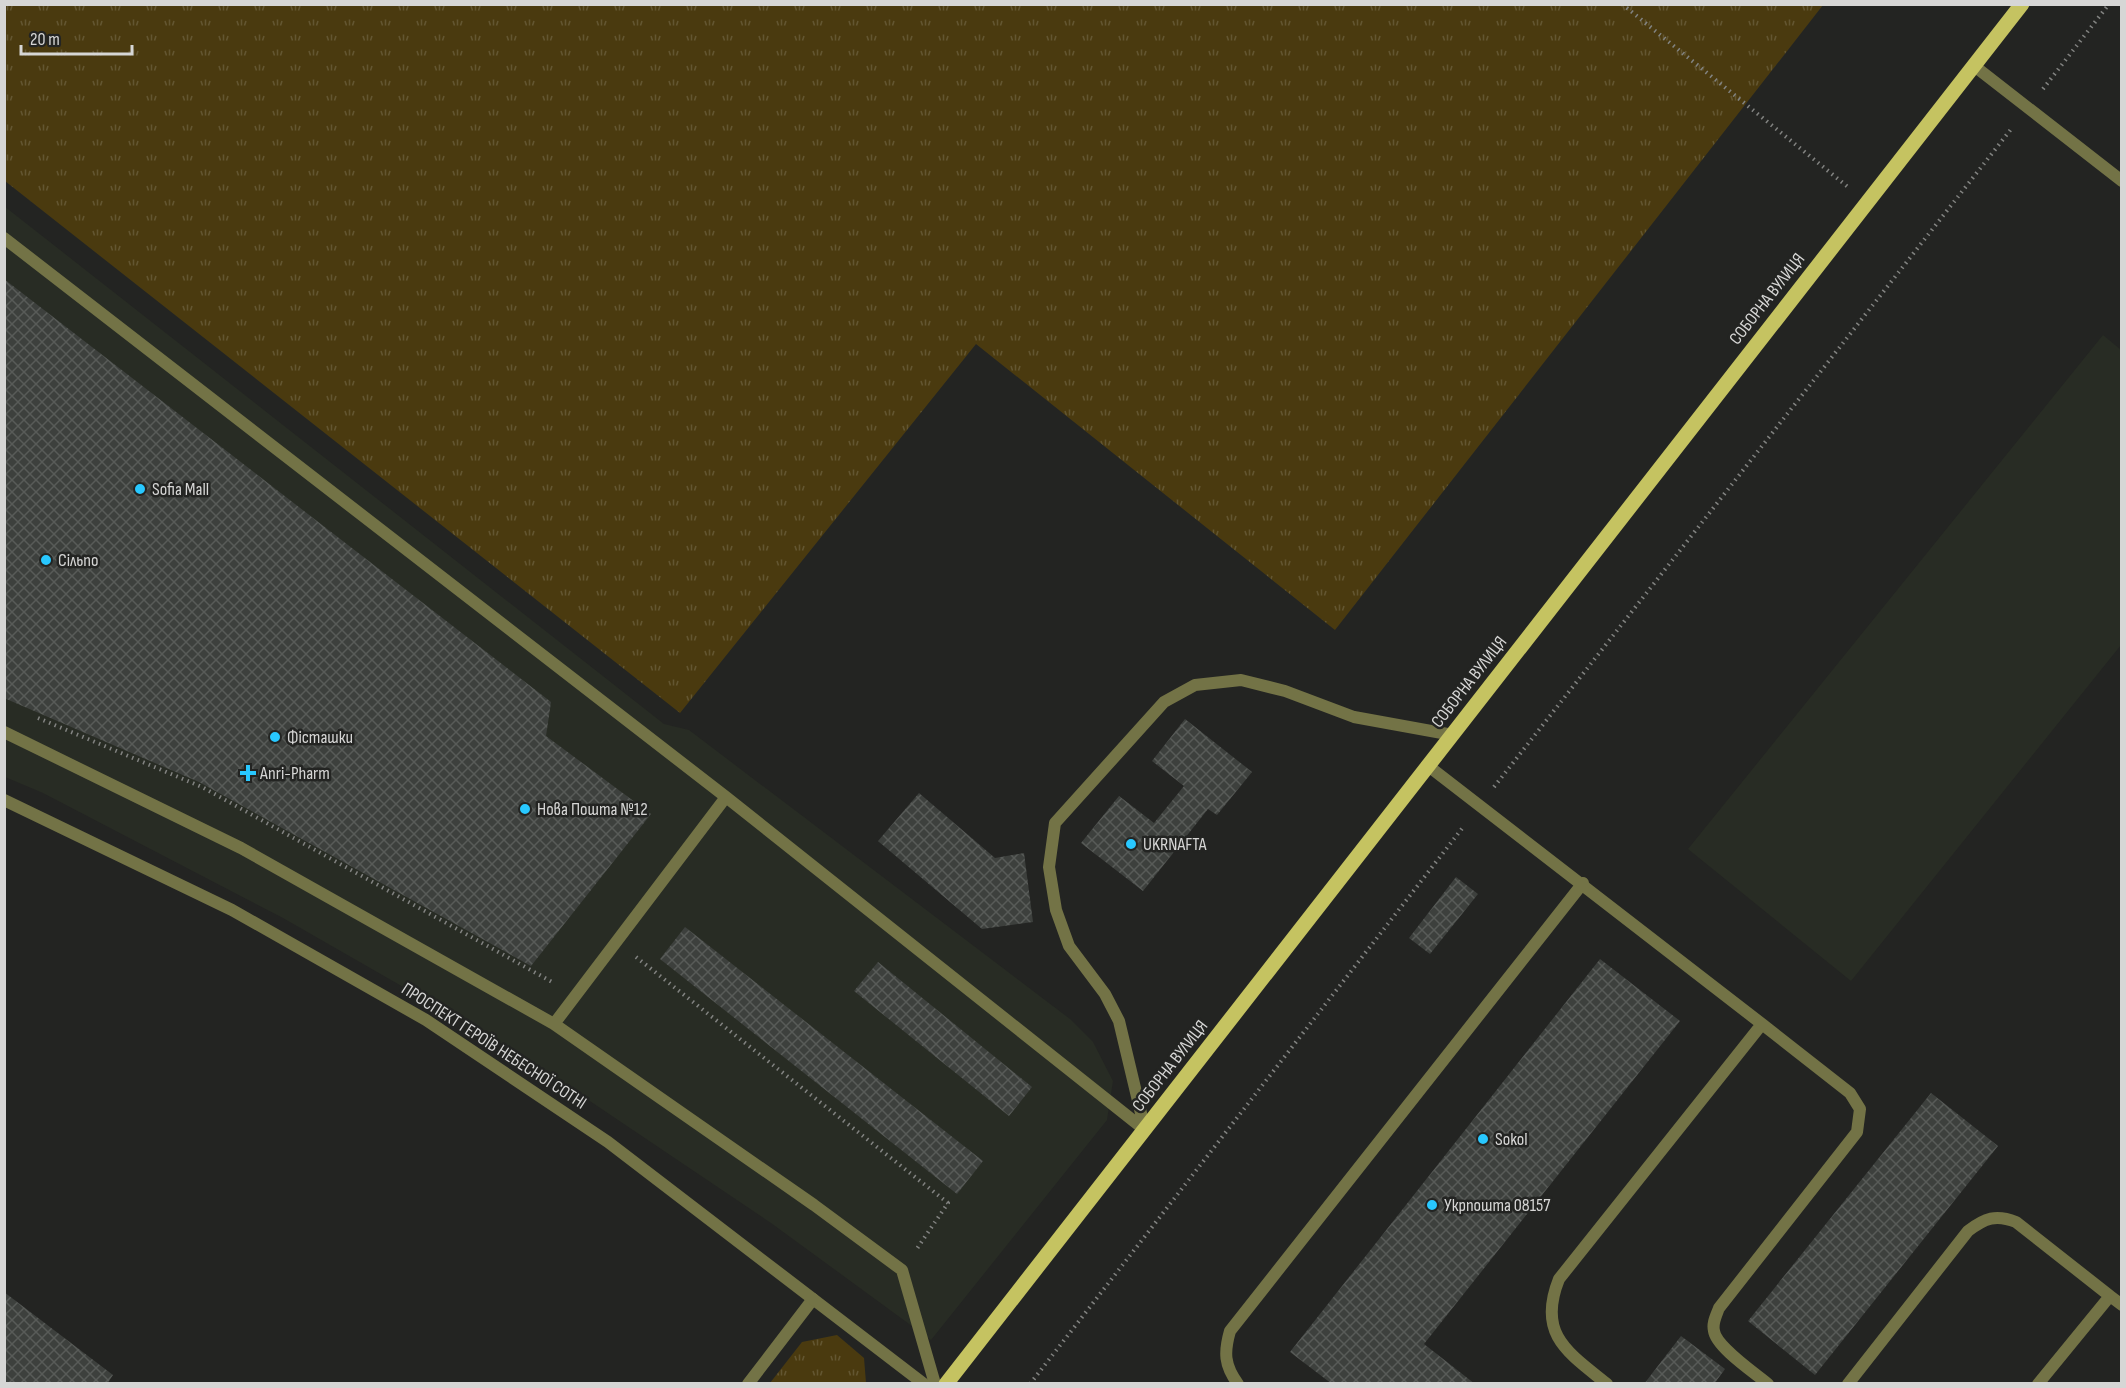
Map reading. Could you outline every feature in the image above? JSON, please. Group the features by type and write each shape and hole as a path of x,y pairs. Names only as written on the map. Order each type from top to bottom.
{"main road":[{"name":"СОБОРНА ВУЛИЦЯ","path":"946,1383 2022,4"}],"street":[{"path":"1973,65 2121,181"},
{"path":"4,237 726,797 1145,1130"},
{"path":"1145,1130 1119,1021 1105,994 1069,946 1056,910 1049,867 1055,823 1164,702 1196,685 1241,680 1285,691 1354,717 1453,735"},
{"path":"4,732 241,848 554,1024 902,1270 935,1383"},
{"path":"1427,765 1583,883 1850,1093 1860,1109 1857,1132 1719,1308 1714,1321 1714,1334 1724,1347 1768,1383"},
{"path":"554,1024 726,797"},
{"name":"ПРОСПЕКТ ГЕРОЇВ НЕБЕСНОЇ СОТНІ","path":"4,800 232,910 426,1020 608,1142 924,1383"},
{"path":"1238,1383 1231,1375 1224,1351 1230,1331 1583,883"},
{"path":"1607,1383 1570,1354 1552,1326 1551,1300 1559,1279 1762,1024"},
{"path":"1848,1383 1968,1231 1984,1219 2002,1216 2016,1222 2121,1305"},
{"path":"2038,1383 2110,1296"},
{"path":"748,1383 813,1299"}],"path":[{"path":"1622,4 1867,202"},
{"path":"1030,1383 2109,4"},
{"path":"37,717 202,787 576,996"},
{"path":"617,941 948,1203 902,1270"}],"shaded area":[{"path":"4,206 664,724 689,730 1070,1019 1093,1042 1113,1081 1107,1120 931,1340 771,1223 520,1054 283,918 43,793 5,777"},
{"path":"2103,335 2121,350 2121,645 1851,981 1688,849"}],"green space":[{"path":"4,5 1823,5 1335,630 976,344 680,713 5,181"},
{"path":"837,1335 864,1358 866,1383 770,1383 802,1342"}],"building":[{"name":"Sofia Mall","path":"4,279 551,702 546,736 651,814 531,966 199,782 4,698"},
{"path":"1185,719 1252,772 1217,815 1208,809 1143,891 1081,843 1119,796 1154,823 1184,786 1152,761"},
{"path":"919,793 995,858 1024,853 1033,922 982,929 878,841"},
{"path":"1456,877 1478,894 1430,954 1409,938"},
{"path":"685,927 983,1161 957,1194 660,959"},
{"path":"1600,959 1680,1021 1424,1344 1475,1384 1332,1384 1290,1352"},
{"path":"878,962 1032,1087 1009,1116 854,991"},
{"path":"1931,1093 1998,1146 1815,1375 1748,1321"},
{"path":"4,1292 113,1375 107,1384 4,1384"},
{"path":"1681,1336 1725,1369 1714,1384 1644,1384"}],"place":[{"name":"Sofia Mall","path":"140,489"},
{"name":"Сільпо","path":"46,560"},
{"name":"Фісташки","path":"275,737"},
{"name":"Anri-Pharm","path":"248,773"},
{"name":"Нова Пошта №12","path":"525,809"},
{"name":"UKRNAFTA","path":"1131,844"},
{"name":"Sokol","path":"1483,1139"},
{"name":"Укрпошта 08157","path":"1432,1205"}]}
